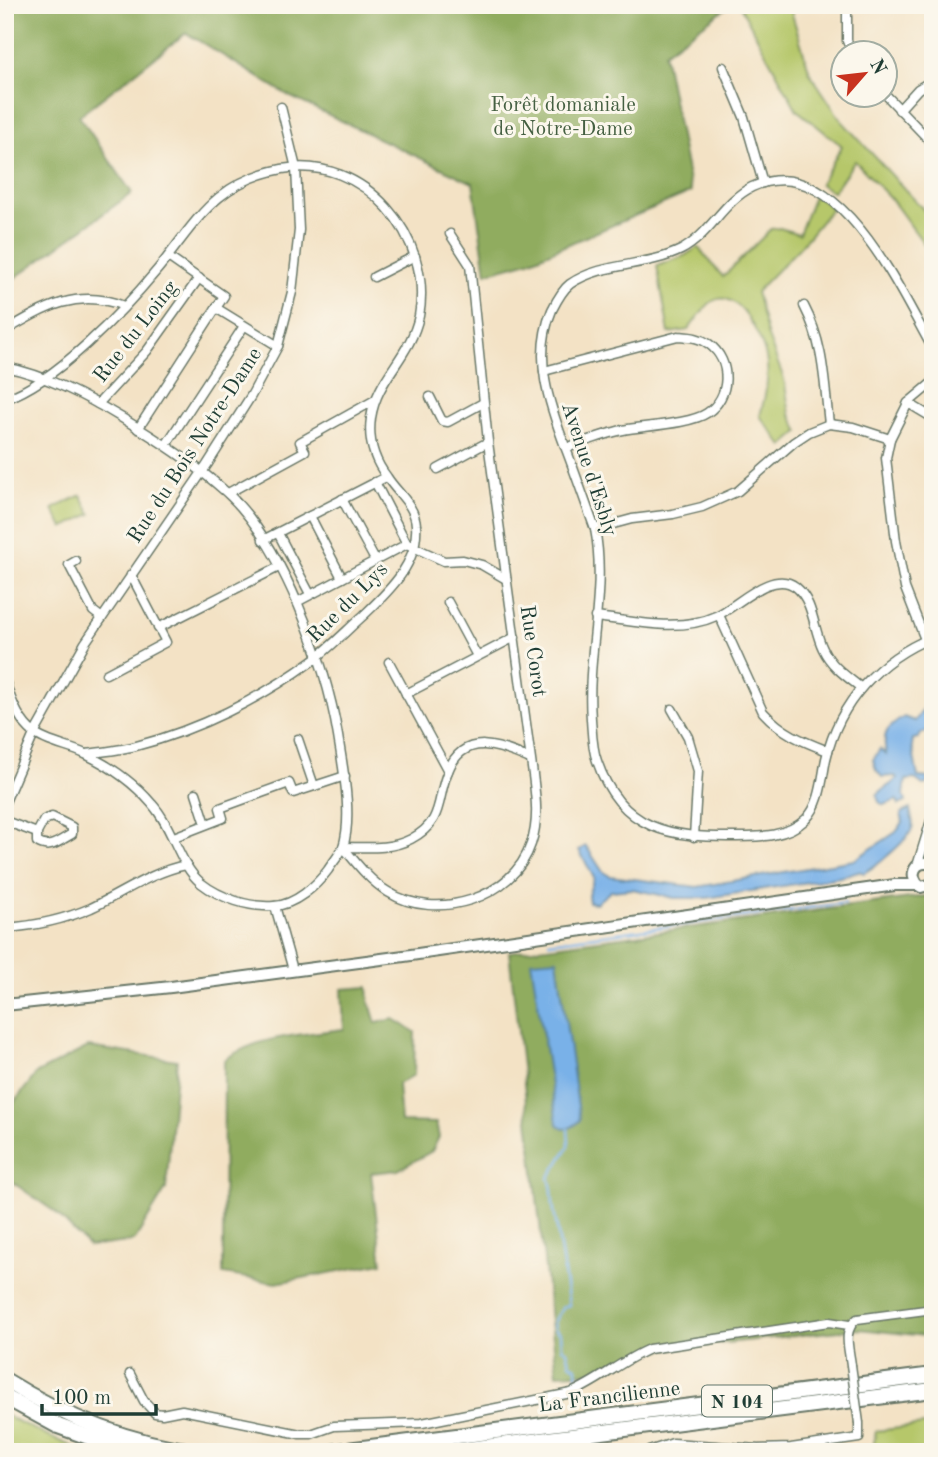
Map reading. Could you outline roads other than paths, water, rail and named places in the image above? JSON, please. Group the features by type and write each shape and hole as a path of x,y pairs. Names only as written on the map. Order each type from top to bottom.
{"highway":[{"name":"La Francilienne","path":"332,1452 933,1376"},
{"path":"5,1380 42,1403 90,1424 150,1443 198,1452"},
{"name":"La Francilienne","path":"445,1452 933,1390"},
{"path":"5,1397 58,1426 130,1452"}],"street":[{"path":"847,38 848,5"},
{"path":"723,67 744,117 763,183 785,181 804,184 822,194 856,223 871,242 933,349"},
{"path":"933,80 918,89 899,110 933,144"},
{"name":"Rue du Bois Notre-Dame","path":"5,802 34,734 102,618 202,472 251,396 278,346 292,292 299,230 296,168 281,107"},
{"name":"Rue du Lys","path":"5,400 45,379 100,331 167,257 203,212 230,188 251,177 296,168 342,175 358,183 384,204 408,236 420,275 419,315 405,354 386,378 374,400 370,436 376,458 386,477 412,511 416,526 402,574 382,598 318,656 274,686 193,726 134,746 86,754"},
{"name":"Avenue d'Esbly","path":"763,183 738,196 690,245 673,254 593,274 569,285 555,303 545,326 542,347 544,371 554,420 594,529 598,548 600,575 589,692 596,759 610,790 631,814 660,830 681,836 777,835 798,825 814,808 828,751 843,716 860,687 881,667 928,638"},
{"name":"Rue Corot","path":"343,847 370,880 390,893 427,906 454,905 490,891 510,876 531,846 536,824 536,798 488,442 470,265 450,234"},
{"path":"374,277 415,256"},
{"path":"138,429 224,296 167,257"},
{"name":"Rue du Loing","path":"98,404 147,351 199,278"},
{"path":"5,331 43,309 75,299 85,297 108,300 124,306"},
{"path":"804,306 821,349 829,424"},
{"path":"216,308 278,346"},
{"path":"166,445 244,326"},
{"path":"544,371 678,336 695,337 708,343 719,353 724,366 724,394 716,406 705,415 620,430 566,448"},
{"path":"5,367 45,379 98,404 166,445 228,493 263,540 296,602 318,656 336,725 345,776 346,819 343,847 319,882 288,902 275,906 238,901 220,895 199,882 186,865 160,812 141,791 86,754 34,734 19,715 5,680"},
{"path":"933,382 908,403 890,439 886,472 905,588 928,638 933,660"},
{"path":"430,397 442,421 448,422 484,403"},
{"path":"228,493 305,451 300,442 374,400"},
{"path":"908,403 933,418"},
{"path":"594,529 632,519 673,514 714,502 738,491 794,442 829,424 853,427 890,439"},
{"path":"438,469 488,442"},
{"path":"263,540 386,477"},
{"path":"375,482 411,545 444,561 463,560 482,565 506,579"},
{"path":"342,499 375,560"},
{"path":"310,516 342,578"},
{"path":"278,533 310,594"},
{"path":"296,602 375,560 411,545"},
{"path":"76,561 69,565 93,611 102,618"},
{"path":"158,628 279,567"},
{"path":"106,674 166,642 131,575"},
{"path":"595,617 677,625 699,623 719,615 766,584 780,581 792,584 807,601 822,648 832,664 860,687"},
{"path":"448,602 477,656"},
{"path":"719,615 763,712 792,737 828,751"},
{"path":"5,621 5,630"},
{"path":"406,694 515,637"},
{"path":"389,662 448,771"},
{"path":"672,709 688,737 698,771 694,836"},
{"path":"298,738 314,786"},
{"path":"343,847 393,846 413,838 428,825 439,810 448,771 456,758 467,748 486,743 530,759"},
{"path":"174,836 223,818 220,808 289,783 293,793 345,776"},
{"path":"195,793 206,824"},
{"path":"917,885 913,879 915,869 933,814"},
{"path":"52,817 72,827 72,834 49,847 37,842 37,833 44,820 52,817"},
{"path":"5,821 37,833"},
{"path":"895,885 923,863 931,864 924,840"},
{"path":"5,928 33,926 64,918 91,908 165,869 186,865"},
{"path":"5,1005 293,970 895,885 925,887 933,884"},
{"path":"275,906 293,970"},
{"path":"130,1374 144,1401 155,1413 182,1410 311,1434 334,1426 422,1423 571,1393 589,1385 627,1358 649,1349 829,1322 849,1325 857,1320 933,1309"},
{"path":"646,1452 673,1443 758,1449 822,1445 859,1438 847,1335 849,1325"}],"water":[{"path":"925,707 933,709 933,738 927,732 922,733 913,739 912,746 918,777 928,778 928,784 923,785 915,779 906,780 906,802 899,805 897,800 884,805 879,802 877,795 897,778 882,777 873,760 880,749 886,754 885,736 889,728 904,717 915,721"},
{"path":"910,809 913,826 908,836 890,854 864,873 858,871 840,877 707,898 674,898 632,889 611,891 596,903 589,902 588,895 594,878 579,850 586,846 603,872 610,876 697,887 854,860 896,832 903,822 901,813"},
{"path":"557,959 580,1120 572,1127 563,1129 557,1123 531,961"}],"waterway":[{"path":"549,942 845,903"},
{"path":"568,1129 569,1146 549,1178 569,1305 563,1307 554,1322 555,1329 561,1334 562,1348 567,1351 570,1363 577,1368 578,1386"}],"park label":[{"name":"Forêt domaniale de Notre-Dame","path":"563,116"}]}
